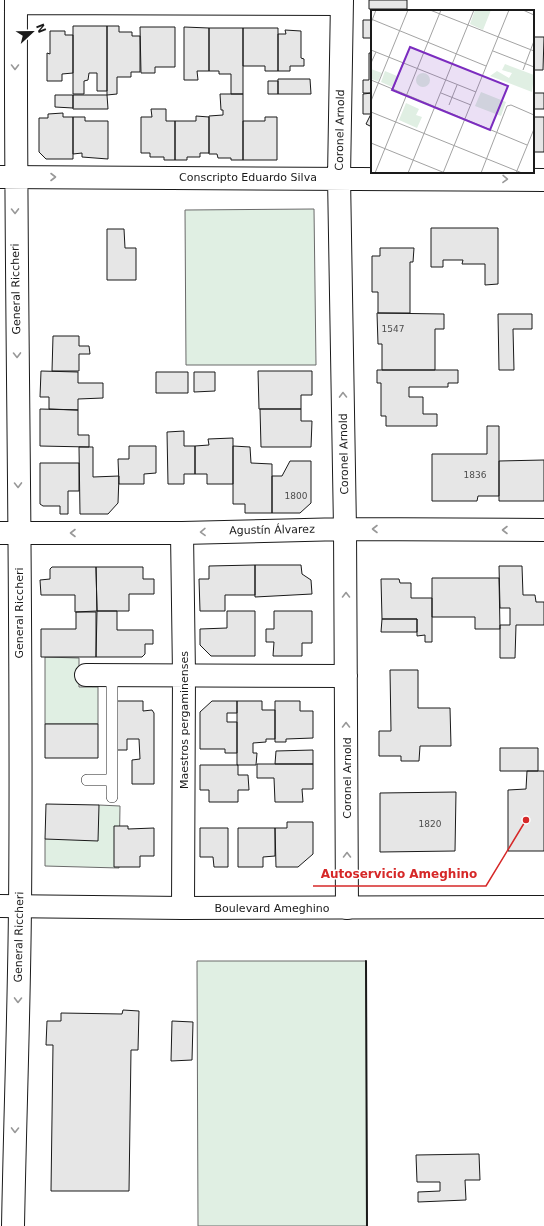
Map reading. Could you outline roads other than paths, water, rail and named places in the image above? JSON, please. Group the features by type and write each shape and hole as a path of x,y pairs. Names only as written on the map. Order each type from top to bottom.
{"street":[{"path":"16,1 342,2"},
{"name":"General Riccheri","path":"13,1226 7,177 16,1"},
{"name":"Coronel Arnold","path":"342,2 339,177 345,529 347,908"},
{"name":"Conscripto Eduardo Silva","path":"7,177 339,177 544,180"},
{"name":"Agustín Álvarez","path":"9,533 345,529 544,530"},
{"name":"Maestros pergaminenses","path":"182,532 184,675 183,908"},
{"path":"86,675 346,676"},
{"name":"Boulevard Ameghino","path":"10,906 183,908 544,907"}],"lane":[{"path":"112,675 112,797"},
{"path":"87,780 112,780"}],"place":[{"name":"Autoservicio Ameghino","path":"526,820"}]}
